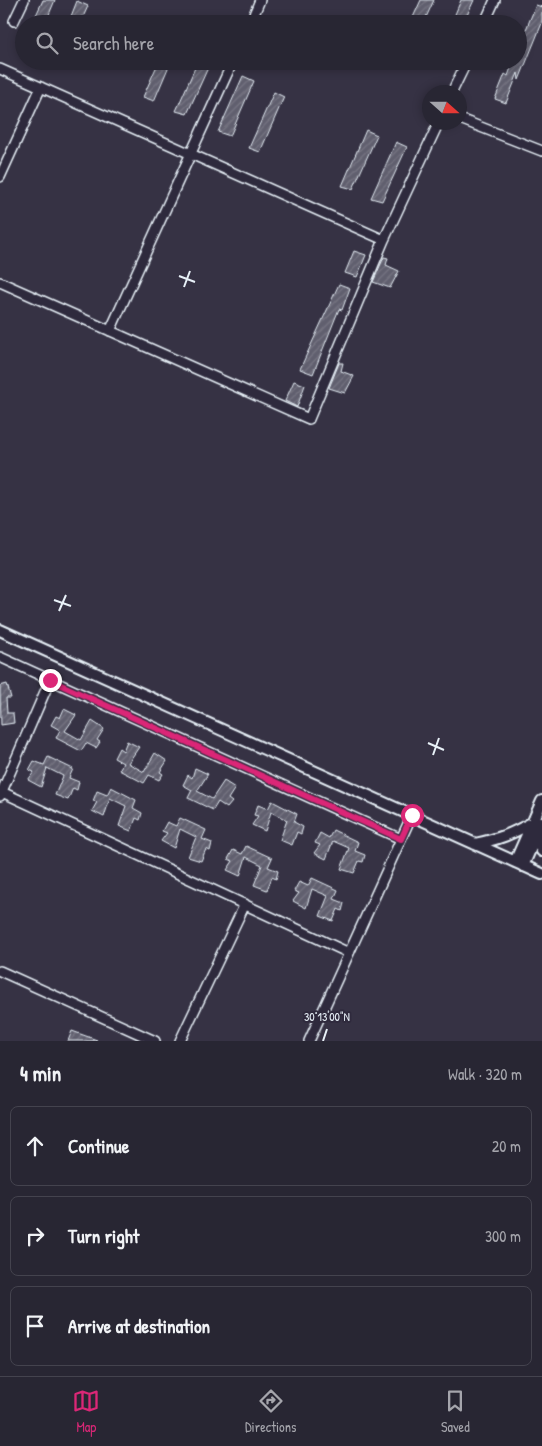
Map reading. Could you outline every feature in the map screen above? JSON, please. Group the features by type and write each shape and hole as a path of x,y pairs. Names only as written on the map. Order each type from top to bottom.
{"street":[{"path":"17,15 24,0"},
{"path":"254,15 260,0"},
{"path":"488,15 495,0"},
{"path":"0,69 384,240"},
{"path":"110,331 229,70"},
{"path":"455,85 463,70"},
{"path":"0,177 40,87"},
{"path":"467,122 542,151"},
{"path":"0,282 309,419 384,240 434,130"},
{"path":"0,630 542,874"},
{"path":"0,657 401,839"},
{"path":"50,680 1,794 350,953"},
{"path":"542,801 538,824 542,851"},
{"path":"309,1041 412,815"},
{"path":"475,844 499,839 538,824"},
{"path":"519,864 538,824"},
{"path":"180,1041 245,904"},
{"path":"0,970 155,1041"}],"building":[{"path":"43,0 55,0 49,15 36,15"},
{"path":"421,0 434,0 427,15 414,15"},
{"path":"461,0 474,0 467,15 455,15"},
{"path":"77,1 88,6 84,15 72,15"},
{"path":"536,5 542,7 542,23 527,60 527,27"},
{"path":"155,70 167,70 154,101 143,97"},
{"path":"194,70 207,70 187,114 176,111"},
{"path":"510,70 523,70 519,80 518,73 506,103 495,99 505,74 508,76"},
{"path":"243,76 254,81 230,136 218,132"},
{"path":"274,92 284,97 260,152 249,148"},
{"path":"366,130 377,135 353,189 342,186"},
{"path":"396,142 407,147 382,201 371,198"},
{"path":"354,251 366,255 357,277 345,273"},
{"path":"384,257 388,258 386,265 399,271 390,288 373,282"},
{"path":"339,284 350,288 342,310 339,309 313,374 300,369"},
{"path":"339,363 343,363 341,371 354,376 345,393 329,388"},
{"path":"294,381 305,385 297,407 285,401"},
{"path":"7,684 11,698 6,698 7,713 13,713 14,723 1,725 0,686"},
{"path":"64,709 76,715 65,731 81,740 92,721 104,729 97,740 100,742 96,748 86,743 81,751 56,738 60,730 51,725 56,716 60,718"},
{"path":"127,741 139,747 128,763 144,772 155,753 167,761 160,772 163,774 159,780 149,775 144,783 119,770 123,763 114,758 119,748 123,751"},
{"path":"48,757 73,769 69,778 79,782 77,790 73,788 68,800 55,795 63,776 47,768 41,787 28,780 34,772 29,770 34,761 44,765"},
{"path":"195,768 208,774 197,791 212,799 224,781 235,788 228,799 232,802 227,808 218,802 213,810 188,798 192,790 183,785 188,775 192,778"},
{"path":"111,787 136,800 133,808 142,813 140,820 136,818 131,831 119,826 126,806 110,798 104,817 92,811 97,802 93,801 97,791 107,795"},
{"path":"272,801 297,814 294,822 303,827 301,834 297,832 292,845 280,840 287,820 271,812 265,831 252,825 258,816 254,815 258,805 268,809"},
{"path":"180,818 206,830 202,839 212,843 210,851 206,849 201,861 188,857 196,837 180,829 174,848 161,841 167,833 162,831 167,822 176,826"},
{"path":"333,830 358,842 355,851 365,855 363,862 359,861 354,873 341,869 349,848 333,841 326,859 314,853 320,845 315,843 320,833 329,838"},
{"path":"246,846 272,858 268,867 278,871 276,879 272,877 267,890 254,885 262,865 246,857 240,876 227,870 233,861 228,859 233,850 242,854"},
{"path":"312,878 338,890 334,899 344,903 342,911 338,909 333,921 320,916 328,896 312,889 306,908 293,901 299,893 294,891 299,882 308,886"},
{"path":"72,1031 97,1040 68,1041"}],"route":[{"path":"50,680 401,839 412,815"}]}
